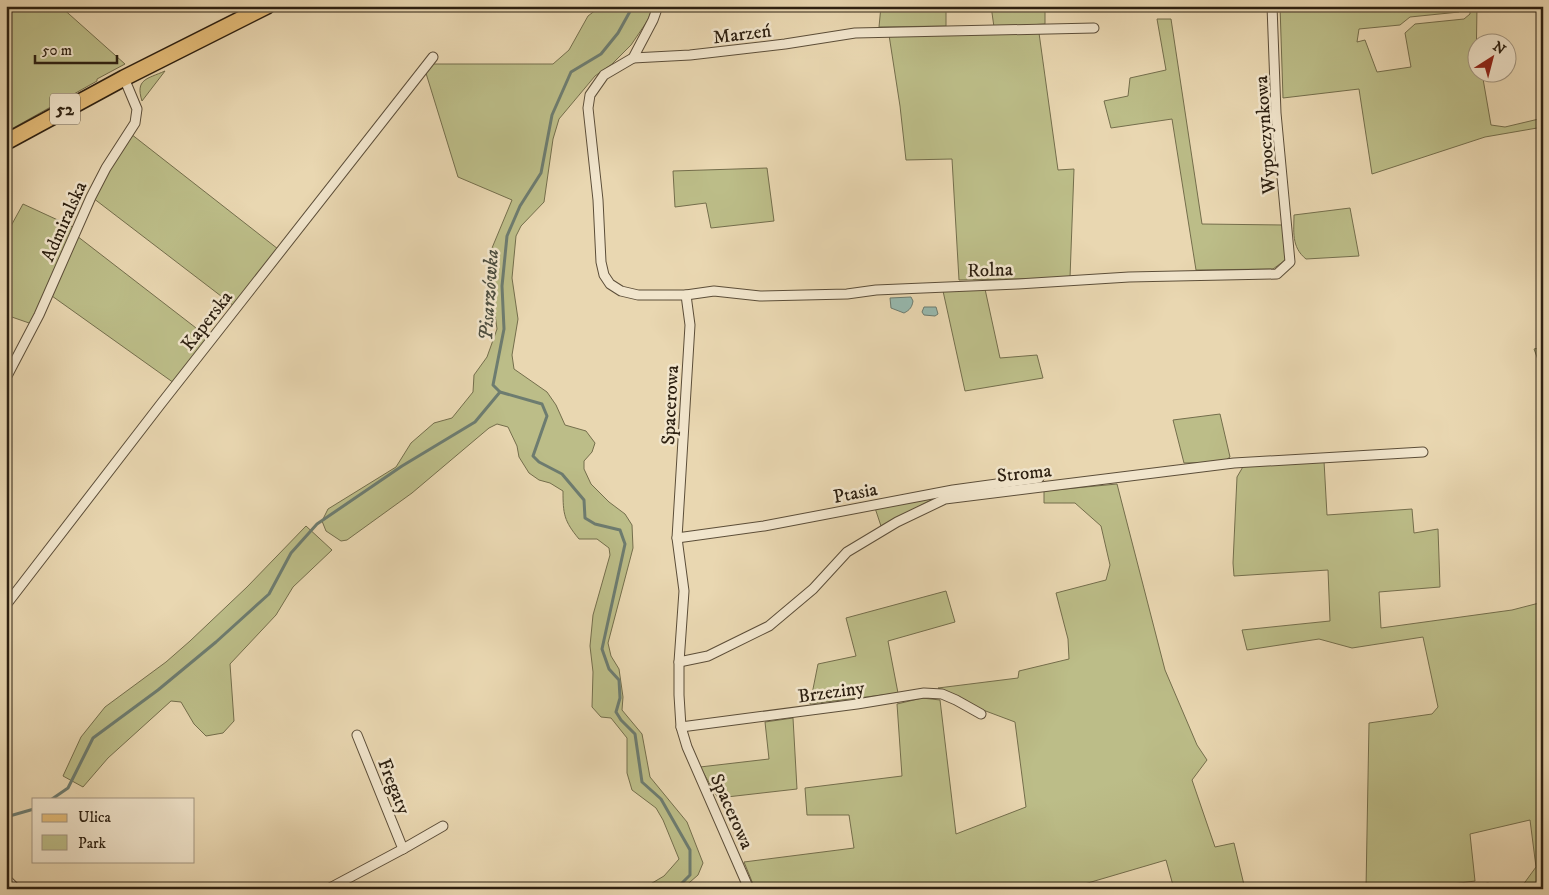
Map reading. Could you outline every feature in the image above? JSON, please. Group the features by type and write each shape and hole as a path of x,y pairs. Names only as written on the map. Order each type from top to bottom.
{"main road":[{"name":"52","path":"6,142 246,11 267,6"}],"street":[{"path":"658,6 654,20 633,58 604,75 590,95 588,108 598,200 600,262 604,275 610,284 621,291 638,295 686,295"},
{"name":"Wypoczynkowa","path":"1272,6 1276,113 1290,262"},
{"name":"Marzeń","path":"633,58 690,55 785,44 855,33 1094,28"},
{"name":"Kaperska","path":"6,605 433,56"},
{"name":"Admiralska","path":"6,378 39,315 91,197 106,168 134,123 136,108 124,78"},
{"name":"Rolna","path":"686,295 714,291 760,296 846,294 876,290 1129,277 1277,274 1290,262"},
{"name":"Spacerowa","path":"686,295 690,325 677,538 684,591 678,662 681,727 687,747 749,889"},
{"name":"Stroma","path":"678,662 708,656 769,626 813,589 848,552 897,522 945,499 1234,463 1423,452"},
{"name":"Ptasia","path":"677,538 764,526 953,490 1038,478"},
{"name":"Brzeziny","path":"681,727 857,704 924,692 942,694 981,714"},
{"name":"Fregaty","path":"357,735 403,849"},
{"name":"Fregaty","path":"328,889 442,826"},
{"path":"6,879 16,889"}],"green space":[{"path":"6,6 60,6 125,64 6,132"},
{"path":"601,6 653,6 648,20 631,45 612,64 595,76 559,119 553,139 544,202 521,226 516,236 512,278 518,319 512,355 514,369 547,392 556,405 565,425 586,431 595,443 592,452 584,461 584,469 591,484 609,502 625,514 632,525 633,548 608,643 611,656 619,669 623,697 622,710 642,734 650,777 687,822 703,863 698,875 682,889 642,889 664,876 679,859 656,808 632,790 627,773 627,738 611,718 601,717 592,707 593,672 590,646 593,615 610,555 609,548 597,539 579,539 565,517 563,491 550,483 539,480 529,473 519,457 517,446 508,427 497,424 489,428 412,493 347,540 341,541 326,531 322,521 328,509 396,467 411,443 434,423 452,418 473,392 474,375 487,357 497,329 491,285 492,248 512,200 458,177 425,70 431,64 553,64 569,50 588,16"},
{"path":"881,6 946,6 946,26 879,27"},
{"path":"991,6 1045,6 1045,24 994,27"},
{"path":"1280,6 1462,6 1459,12 1410,17 1400,25 1359,29 1357,42 1365,40 1377,72 1411,67 1405,33 1415,24 1464,19 1470,14 1470,6 1477,6 1477,32 1466,32 1466,82 1484,82 1491,125 1505,127 1543,118 1543,127 1485,137 1372,174 1359,89 1283,98"},
{"path":"1157,19 1171,19 1202,224 1283,225 1287,256 1284,261 1273,269 1196,270 1172,119 1111,128 1104,101 1128,96 1130,78 1166,70"},
{"path":"1039,33 1058,170 1074,169 1070,278 959,280 952,159 906,160 889,35"},
{"path":"165,71 142,101 140,94 141,84 148,78"},
{"path":"131,134 278,249 234,306 93,198"},
{"path":"767,168 774,221 711,228 706,203 675,207 673,171"},
{"path":"23,204 73,227 32,324 6,315 6,235"},
{"path":"1350,208 1359,256 1306,259 1296,244 1294,215"},
{"path":"77,236 209,338 174,383 52,296"},
{"path":"985,289 1000,358 1037,355 1043,378 965,391 943,291"},
{"path":"1543,347 1543,373 1534,349"},
{"path":"1220,414 1230,457 1223,462 1184,463 1173,420"},
{"path":"1324,461 1327,515 1412,509 1414,533 1438,529 1440,587 1379,592 1381,628 1512,610 1543,602 1543,889 1520,889 1536,867 1530,820 1470,834 1475,881 1414,889 1366,889 1369,723 1432,714 1438,707 1423,637 1352,648 1319,639 1247,650 1242,630 1330,621 1328,570 1234,576 1237,477 1244,465"},
{"path":"1117,484 1165,670 1197,745 1207,760 1192,780 1215,847 1234,843 1245,889 1174,889 1166,860 1081,885 1082,889 755,889 744,862 854,848 849,815 807,815 805,788 902,776 897,704 922,698 940,700 956,834 1026,807 1015,722 983,710 938,688 1018,678 1019,671 1069,659 1068,639 1056,593 1106,580 1110,565 1101,526 1075,503 1044,503 1044,491"},
{"path":"931,497 933,499 881,526 875,508"},
{"path":"306,526 332,550 293,587 276,615 230,664 234,721 223,733 206,736 194,724 181,702 171,701 108,758 83,787 63,776 81,737 105,707 166,662 190,641 247,587"},
{"path":"946,591 955,622 888,641 898,693 810,704 818,664 856,656 846,618"},
{"path":"793,718 797,789 718,798 700,767 769,759 765,722"},
{"path":"1488,883 1502,889 1456,889"}],"water":[{"path":"911,297 912,305 906,312 891,308 890,298"},
{"path":"924,307 936,307 938,314 935,316 924,315 922,312"}],"waterway":[{"name":"Pisarzówka","path":"633,6 618,33 601,54 571,72 552,115 541,173 520,206 507,236 502,286 504,329 493,385 500,392 542,404 547,416 533,456 539,462 562,474 584,500 585,518 595,524 620,530 625,544 602,649 609,669 619,680 620,698 616,712 635,734 642,782 661,799 690,850 690,875 676,889"},
{"path":"53,798 68,788 93,738 158,690 216,642 269,594 291,553 317,524 402,466 475,422 500,392"},
{"path":"6,817 32,810"}]}
